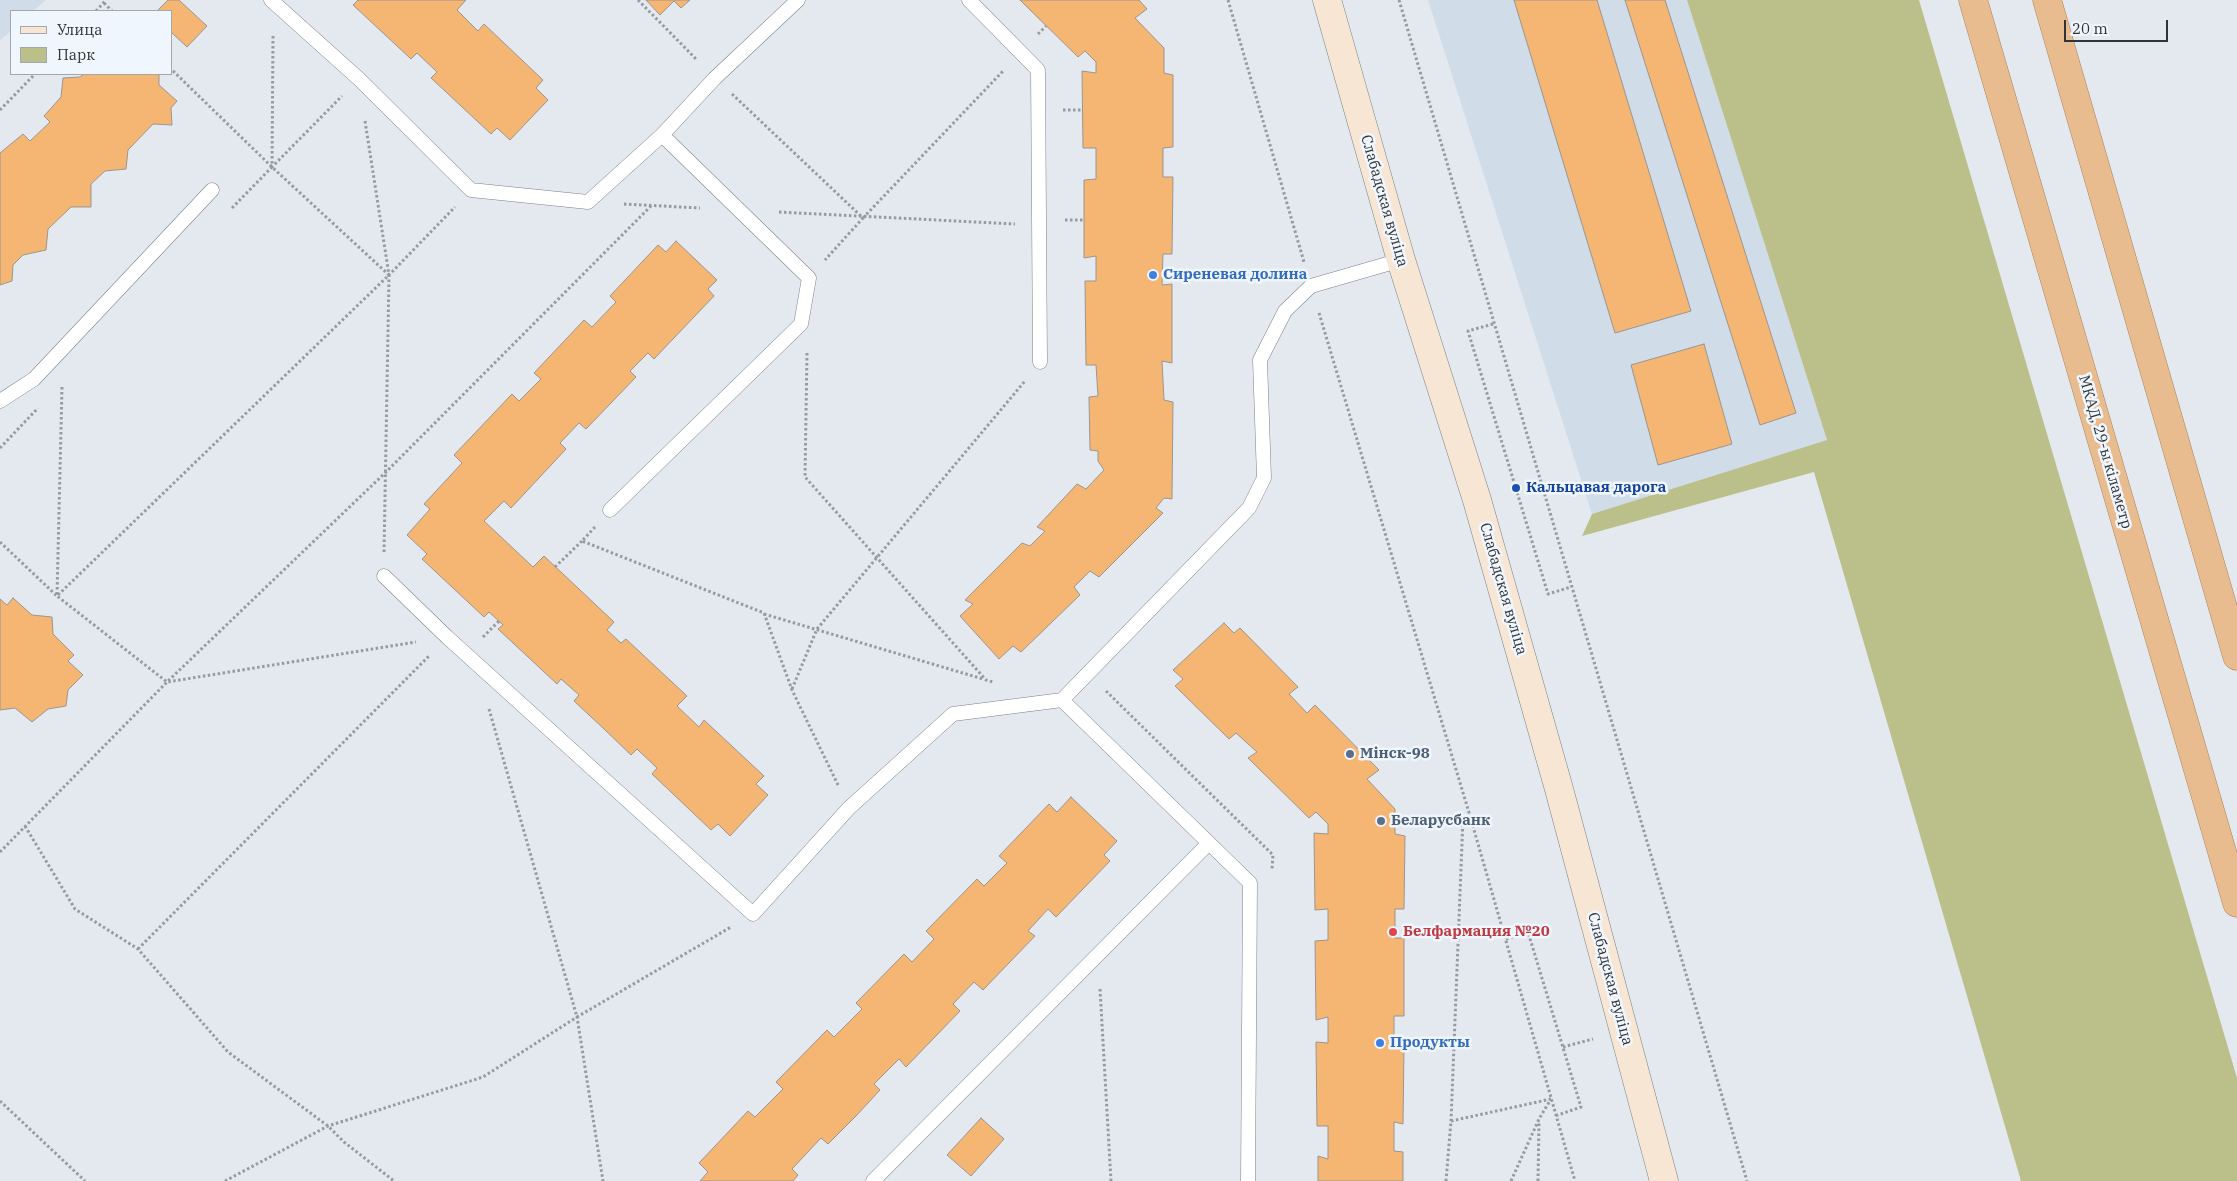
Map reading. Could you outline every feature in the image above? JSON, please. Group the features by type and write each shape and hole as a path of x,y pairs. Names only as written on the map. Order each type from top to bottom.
{"highway":[{"name":"МКАД, 29-ы кіламетр","path":"1973,0 2237,903"},
{"path":"2047,0 2237,656"}],"main road":[{"name":"Слабадская вуліца","path":"1327,0 1401,260 1477,500 1559,789 1664,1181"}],"lane":[{"path":"273,1 359,79 471,190 588,202 662,135 715,78 798,0"},
{"path":"969,0 1038,70 1040,362"},
{"path":"610,510 801,324 808,278 662,135"},
{"path":"0,401 34,380 212,190"},
{"path":"384,576 448,638 753,914 849,808 953,714 1062,700 1249,508 1264,478 1260,360 1286,311 1311,286 1401,260"},
{"path":"1062,700 1250,883 1248,1181"},
{"path":"873,1181 1209,843"}],"path":[{"path":"638,0 715,78 862,218"},
{"path":"1228,0 1311,286 1506,938 1575,1181"},
{"path":"1399,0 1747,1181"},
{"path":"272,167 273,1"},
{"path":"808,278 862,218 1020,52"},
{"path":"172,70 272,167 389,276"},
{"path":"0,110 34,75"},
{"path":"272,167 359,79"},
{"path":"359,79 389,276 384,576"},
{"path":"56,596 389,276 471,190"},
{"path":"0,852 167,682 386,472 652,205 862,218 1039,225"},
{"path":"1059,220 1084,220"},
{"path":"1493,324 1468,331 1548,594 1571,588"},
{"path":"807,347 805,477 878,556 986,680"},
{"path":"792,690 817,629 1040,362"},
{"path":"56,596 62,384"},
{"path":"555,567 610,510"},
{"path":"582,541 764,613 995,682"},
{"path":"0,542 56,596 167,682 448,638"},
{"path":"764,613 792,690 849,808"},
{"path":"138,949 448,638"},
{"path":"475,662 577,1017 603,1181"},
{"path":"1446,1181 1463,818 1470,816"},
{"path":"25,826 75,909 138,949 228,1052 328,1126 344,1142 394,1181"},
{"path":"225,1181 328,1126 483,1077 577,1017 753,914"},
{"path":"1506,938 1528,932 1581,1108 1556,1116"},
{"path":"1098,955 1111,1181"},
{"path":"1450,1121 1551,1099"},
{"path":"1511,1181 1539,1119 1551,1099"},
{"path":"0,1101 85,1181"},
{"path":"1538,1181 1539,1119"}],"shaded area":[{"path":"0,0 46,0 34,10 10,10 10,32 0,40"},
{"path":"1428,0 1687,0 1827,440 1592,514"}],"green space":[{"path":"1687,0 1919,0 2237,1078 2237,1181 2021,1181 1814,472 1582,536 1592,514 1827,440"}],"building":[{"path":"168,0 179,0 207,26 187,47 172,33 172,10 158,10"},
{"path":"358,0 466,0 457,10 478,31 484,24 543,80 536,88 548,100 510,140 497,128 491,134 431,78 437,72 417,53 411,59 353,5"},
{"path":"646,0 690,0 681,8 674,1 660,15"},
{"path":"1020,0 1139,0 1147,9 1135,18 1164,48 1164,73 1173,75 1173,147 1163,148 1163,177 1173,177 1172,254 1163,254 1162,285 1172,284 1172,363 1162,361 1164,400 1173,402 1172,499 1164,498 1156,508 1163,513 1099,577 1090,571 1074,587 1080,595 1021,652 1013,646 999,659 960,616 973,604 965,600 1022,543 1030,546 1045,531 1037,527 1077,484 1086,489 1104,470 1098,461 1098,451 1090,450 1089,397 1098,396 1096,365 1086,365 1085,281 1096,281 1096,256 1084,258 1084,180 1096,179 1096,148 1083,148 1082,71 1096,73 1096,62 1085,51 1078,57"},
{"path":"1514,0 1597,0 1691,311 1615,333"},
{"path":"1625,0 1665,0 1796,413 1760,425"},
{"path":"83,75 159,75 159,85 177,101 171,108 172,125 153,124 128,150 126,169 105,171 91,184 91,207 71,207 48,229 46,250 23,255 13,265 12,281 0,285 0,153 23,134 30,141 50,122 44,116 61,97 63,78 80,77"},
{"path":"676,241 717,280 708,289 714,296 654,359 648,353 630,371 636,377 586,429 579,423 560,443 566,449 511,508 504,501 484,521 533,567 544,556 614,622 607,630 621,643 626,639 687,696 677,706 699,727 704,720 764,776 756,784 768,795 730,836 718,824 711,830 652,774 657,768 637,749 631,755 574,701 579,695 561,679 557,684 498,629 503,625 489,612 484,617 422,559 427,554 407,535 430,509 424,504 462,463 454,455 512,394 519,401 541,379 534,373 584,320 592,327 616,302 610,296 658,245 666,252"},
{"path":"1704,344 1732,444 1658,465 1631,365"},
{"path":"13,598 32,615 52,617 53,634 74,655 68,661 83,675 68,690 66,706 48,709 32,722 15,708 0,710 0,599 7,605"},
{"path":"1224,623 1234,633 1240,628 1298,687 1289,694 1307,713 1315,705 1379,770 1367,779 1395,809 1395,834 1405,836 1404,909 1395,909 1395,938 1404,938 1404,1016 1394,1016 1394,1046 1404,1045 1403,1124 1394,1122 1394,1151 1403,1152 1403,1181 1318,1181 1318,1156 1328,1159 1328,1126 1317,1126 1316,1042 1328,1043 1328,1017 1316,1020 1315,941 1328,940 1328,909 1315,910 1314,833 1328,834 1328,824 1316,812 1309,818 1248,758 1257,752 1236,733 1229,739 1175,686 1183,679 1173,670"},
{"path":"1071,797 1117,841 1104,855 1110,861 1056,917 1048,909 1028,931 1035,936 983,990 974,982 953,1004 960,1011 906,1067 899,1059 874,1084 880,1090 856,1116 828,1144 821,1138 792,1169 798,1175 793,1181 700,1181 708,1172 699,1163 748,1111 755,1117 783,1089 776,1082 827,1030 834,1037 862,1009 856,1003 904,954 912,962 934,939 926,931 977,879 984,886 1007,863 999,856 1049,804 1057,812"},
{"path":"981,1118 1004,1139 971,1176 947,1155"}],"place":[{"name":"Сиреневая долина","path":"1153,275"},
{"name":"Кальцавая дарога","path":"1516,488"},
{"name":"Мінск-98","path":"1350,754"},
{"name":"Беларусбанк","path":"1381,821"},
{"name":"Белфармация №20","path":"1393,932"},
{"name":"Продукты","path":"1380,1043"}]}
